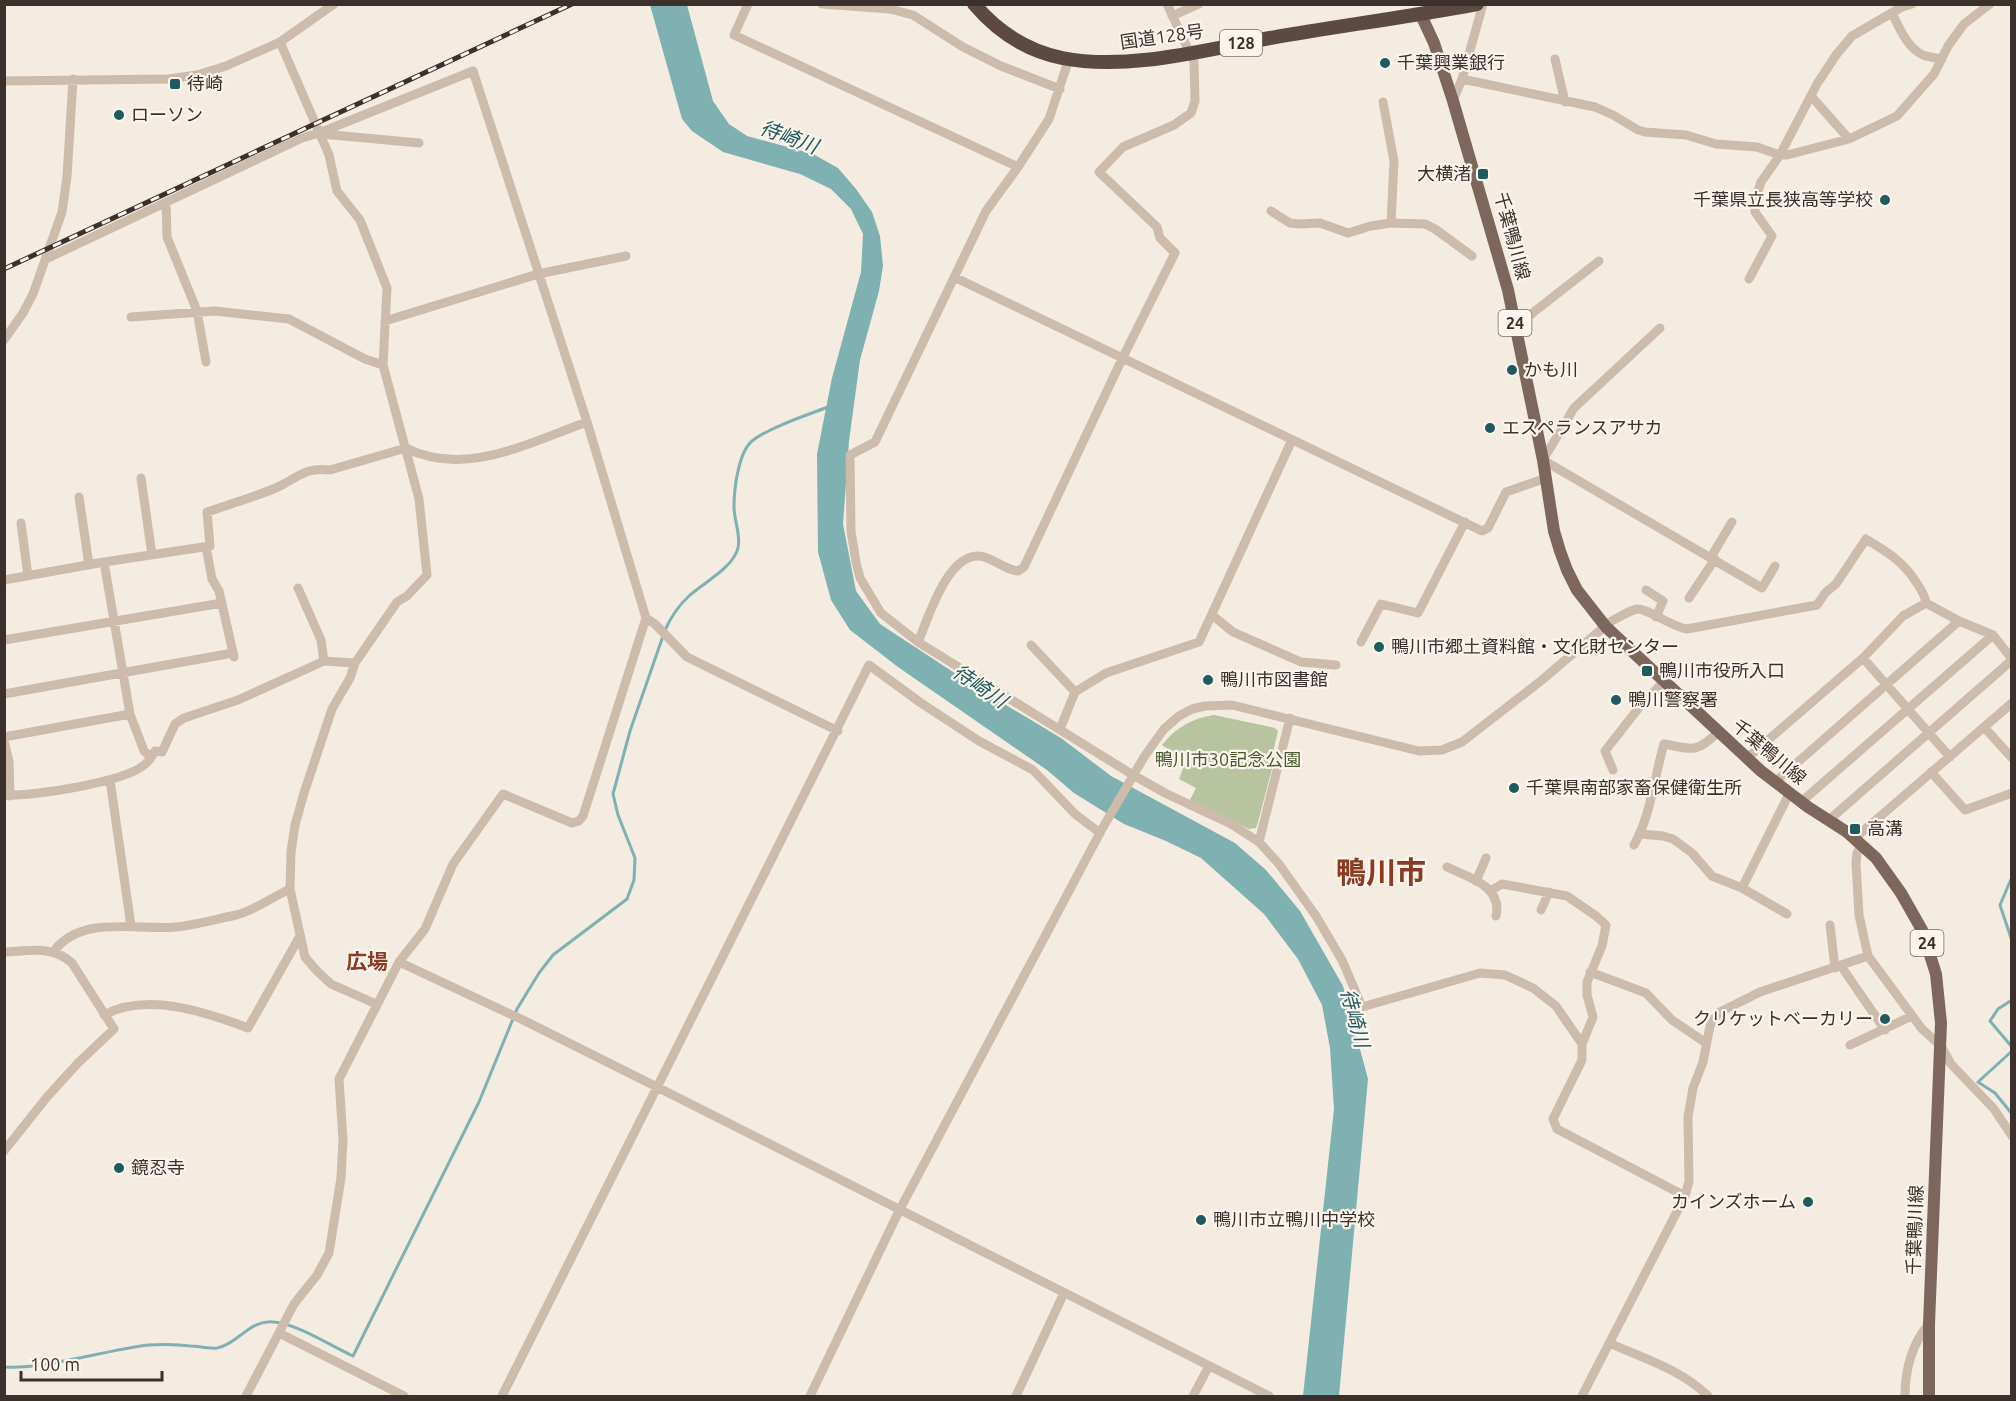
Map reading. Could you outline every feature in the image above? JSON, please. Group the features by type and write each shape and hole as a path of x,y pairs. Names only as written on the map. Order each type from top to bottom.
{"highway":[{"name":"国道128号","path":"974,4 996,27 1042,53 1106,63 1190,52 1418,10 1477,4"}],"main road":[{"name":"千葉鴨川線","path":"1418,10 1434,43 1496,244 1516,326 1543,460 1554,531 1567,570 1577,590 1606,627 1746,759 1789,794 1859,841 1883,866 1922,930 1936,974 1940,999 1941,1046 1929,1324 1929,1396"}],"street":[{"path":"4,81 168,79 197,75 233,63 280,42 334,4"},
{"path":"748,4 734,35 1018,167"},
{"path":"822,4 890,9 913,15 963,47 1001,66 1060,89"},
{"path":"918,642 946,578 957,566 977,556 1011,571 1018,571 1023,567 1175,253 1160,238 1157,227 1098,172 1123,147 1174,125 1191,113 1195,101 1194,62 1167,4"},
{"path":"1172,16 1199,4"},
{"path":"1453,101 1462,79 1483,4"},
{"path":"1749,279 1772,236 1755,212 1755,200 1761,182 1780,155 1816,84 1852,36 1902,7 1912,4"},
{"path":"1462,79 1605,111 1638,130 1646,132 1686,135 1716,144 1757,147 1780,155 1787,155 1850,139 1897,116 1934,74 1964,24 1989,4"},
{"path":"1892,13 1905,37 1916,50 1922,55 1942,59"},
{"path":"280,42 329,155 337,191 360,220 387,288 383,365 419,499 427,575 407,596 397,602 355,663 350,678 332,709 304,793 295,825 291,852 290,889 305,957 331,984 376,1004"},
{"path":"1069,59 1049,119 986,211 875,442 850,455 851,531 860,578 881,613 918,642 1133,776 1231,824 1259,842 1280,864 1316,916 1342,960 1362,1007 1464,976 1480,972 1493,973 1520,982 1544,994 1556,1006 1582,1044"},
{"path":"1555,59 1565,102"},
{"path":"46,259 302,138 320,133 473,71 651,621 687,657 838,731"},
{"path":"4,340 29,302 46,259 64,201 73,79"},
{"path":"1811,96 1850,139"},
{"path":"1383,102 1394,161 1391,223"},
{"path":"320,133 418,143"},
{"path":"166,203 167,237 197,311 206,362"},
{"path":"1271,211 1290,223 1300,225 1320,223 1348,233 1391,223 1425,224 1472,256"},
{"path":"385,321 538,274 626,256"},
{"path":"1516,326 1599,261"},
{"path":"954,277 1482,531 1488,528 1506,492 1546,478"},
{"path":"131,317 197,311 233,312 289,319 365,359 383,365"},
{"path":"1660,328 1574,408 1543,460 1762,588 1774,566"},
{"path":"4,580 210,546 207,512 278,486 305,471 330,470 406,448 421,456 444,459 484,458 587,422"},
{"path":"1060,729 1075,692 1106,674 1194,645 1203,637 1292,440"},
{"path":"141,478 152,555"},
{"path":"79,497 89,565"},
{"path":"1361,642 1381,604 1418,613 1464,522"},
{"path":"1689,598 1732,522"},
{"path":"21,523 28,576"},
{"path":"810,1396 899,1211 1101,831 1152,743 1179,716 1192,709 1232,705 1419,751 1450,748 1462,742 1491,720 1610,622 1638,609 1671,625 1687,629 1817,605 1826,592 1836,584 1866,539 1899,559 1909,569 1924,594 1926,603 1959,621 1993,635 2012,660 1829,820"},
{"path":"4,694 123,671 234,655 219,591 212,579 206,547"},
{"path":"104,562 130,714 144,751 151,757"},
{"path":"298,588 321,640 324,661"},
{"path":"1646,590 1663,601 1656,617"},
{"path":"4,640 222,603"},
{"path":"1746,759 1863,658 1903,616 1926,603"},
{"path":"1212,615 1233,632 1301,662 1336,665"},
{"path":"246,1396 294,1304 317,1275 329,1253 341,1178 343,1140 339,1079 376,1004 399,962 424,929 453,864 503,794 572,823 584,816 651,621"},
{"path":"1774,782 1959,621"},
{"path":"1801,802 1993,635"},
{"path":"1031,645 1075,692"},
{"path":"1863,658 1950,757"},
{"path":"130,714 4,739 9,761 7,796 110,780 143,766 155,751 162,752 175,724 184,718 238,700 324,661 355,663"},
{"path":"502,1396 838,731 869,664 921,703 978,741 1033,770 1075,814 1101,831"},
{"path":"1613,770 1605,751 1641,705 1664,681"},
{"path":"2010,707 1931,772 1859,841 1856,863 1859,915 1868,956 1922,1029 1941,1046 1951,1064 1994,1109 2012,1136"},
{"path":"1259,842 1290,718"},
{"path":"1984,727 2012,758"},
{"path":"1634,845 1647,813 1664,744 1696,749 1705,745 1718,732"},
{"path":"1931,772 1965,810 2012,793"},
{"path":"110,780 132,926"},
{"path":"1742,888 1789,794"},
{"path":"1640,834 1673,839 1692,853 1712,876 1742,888 1787,914"},
{"path":"1476,881 1486,858"},
{"path":"1447,867 1492,890 1499,906 1496,916"},
{"path":"1492,890 1502,884 1567,896 1606,925 1602,946 1590,972 1587,987 1593,1017 1582,1044 1582,1060 1553,1119 1557,1129 1685,1196"},
{"path":"54,951 61,942 91,928 177,927 249,911 290,889"},
{"path":"1541,910 1549,892"},
{"path":"1830,926 1838,967 1885,1030"},
{"path":"104,1015 118,1007 148,1005 188,1008 248,1028 300,936"},
{"path":"4,952 54,951 63,955 72,963 114,1029 47,1097 4,1151"},
{"path":"1582,1396 1685,1196 1689,1181 1688,1117 1693,1088 1703,1062 1710,1026 1720,1012 1760,992 1868,956"},
{"path":"399,962 521,1019 1269,1396"},
{"path":"1590,972 1646,993 1672,1020 1706,1043"},
{"path":"1850,1045 1912,1016"},
{"path":"1016,1396 1064,1293"},
{"path":"1905,1396 1908,1370 1917,1338 1929,1324"},
{"path":"281,1327 404,1396"},
{"path":"1609,1343 1695,1383 1708,1396"},
{"path":"1193,1396 1209,1366"}],"green space":[{"name":"鴨川市30記念公園","path":"1214,715 1275,728 1278,731 1271,761 1273,765 1256,828 1249,829 1190,800 1196,788 1179,779 1186,761 1162,745 1185,725"}],"water":[{"path":"650,5 687,5 713,101 729,124 747,136 813,154 838,168 872,212 880,236 883,266 879,291 860,360 849,441 843,524 856,591 880,624 979,689 1061,738 1111,776 1235,843 1266,870 1300,911 1343,986 1368,1079 1339,1396 1303,1396 1334,1109 1330,1048 1322,1005 1298,959 1264,914 1201,858 1124,824 1074,793 1047,770 898,667 850,630 831,600 818,552 817,454 832,378 861,272 863,234 851,209 831,189 800,174 723,152 692,131 682,119"}],"waterway":[{"path":"665,630 685,600 724,569 735,555 739,543 734,512 735,491 740,463 747,447 768,431 828,407"},
{"path":"4,1367 39,1365 149,1345 217,1348 231,1342 258,1324 266,1322 292,1326 353,1356 479,1102 517,1009 553,955 627,899 634,880 635,858 618,815 613,794 630,731 663,636"},
{"path":"2012,877 2000,905 2012,941"},
{"path":"2012,1000 1998,1009 1990,1021 2012,1047"},
{"path":"2012,1051 1978,1082 1995,1093 2012,1114"}],"railway":[{"path":"4,269 572,4"}],"place":[{"name":"千葉興業銀行","path":"1385,63"},
{"name":"待崎","path":"175,84"},
{"name":"ローソン","path":"119,115"},
{"name":"大横渚","path":"1483,174"},
{"name":"千葉県立長狭高等学校","path":"1885,200"},
{"name":"かも川","path":"1512,370"},
{"name":"エスペランスアサカ","path":"1490,428"},
{"name":"鴨川市郷土資料館・文化財センター","path":"1379,647"},
{"name":"鴨川市役所入口","path":"1647,671"},
{"name":"鴨川市図書館","path":"1208,680"},
{"name":"鴨川警察署","path":"1616,700"},
{"name":"千葉県南部家畜保健衛生所","path":"1514,788"},
{"name":"高溝","path":"1855,829"},
{"name":"クリケットベーカリー","path":"1885,1019"},
{"name":"鏡忍寺","path":"119,1168"},
{"name":"カインズホーム","path":"1808,1202"},
{"name":"鴨川市立鴨川中学校","path":"1201,1220"}],"district":[{"name":"鴨川市","path":"1381,873"},
{"name":"広場","path":"367,962"}],"water label":[{"name":"待崎川","path":"789,137"},
{"name":"待崎川","path":"980,686"},
{"name":"待崎川","path":"1355,1018"}]}
